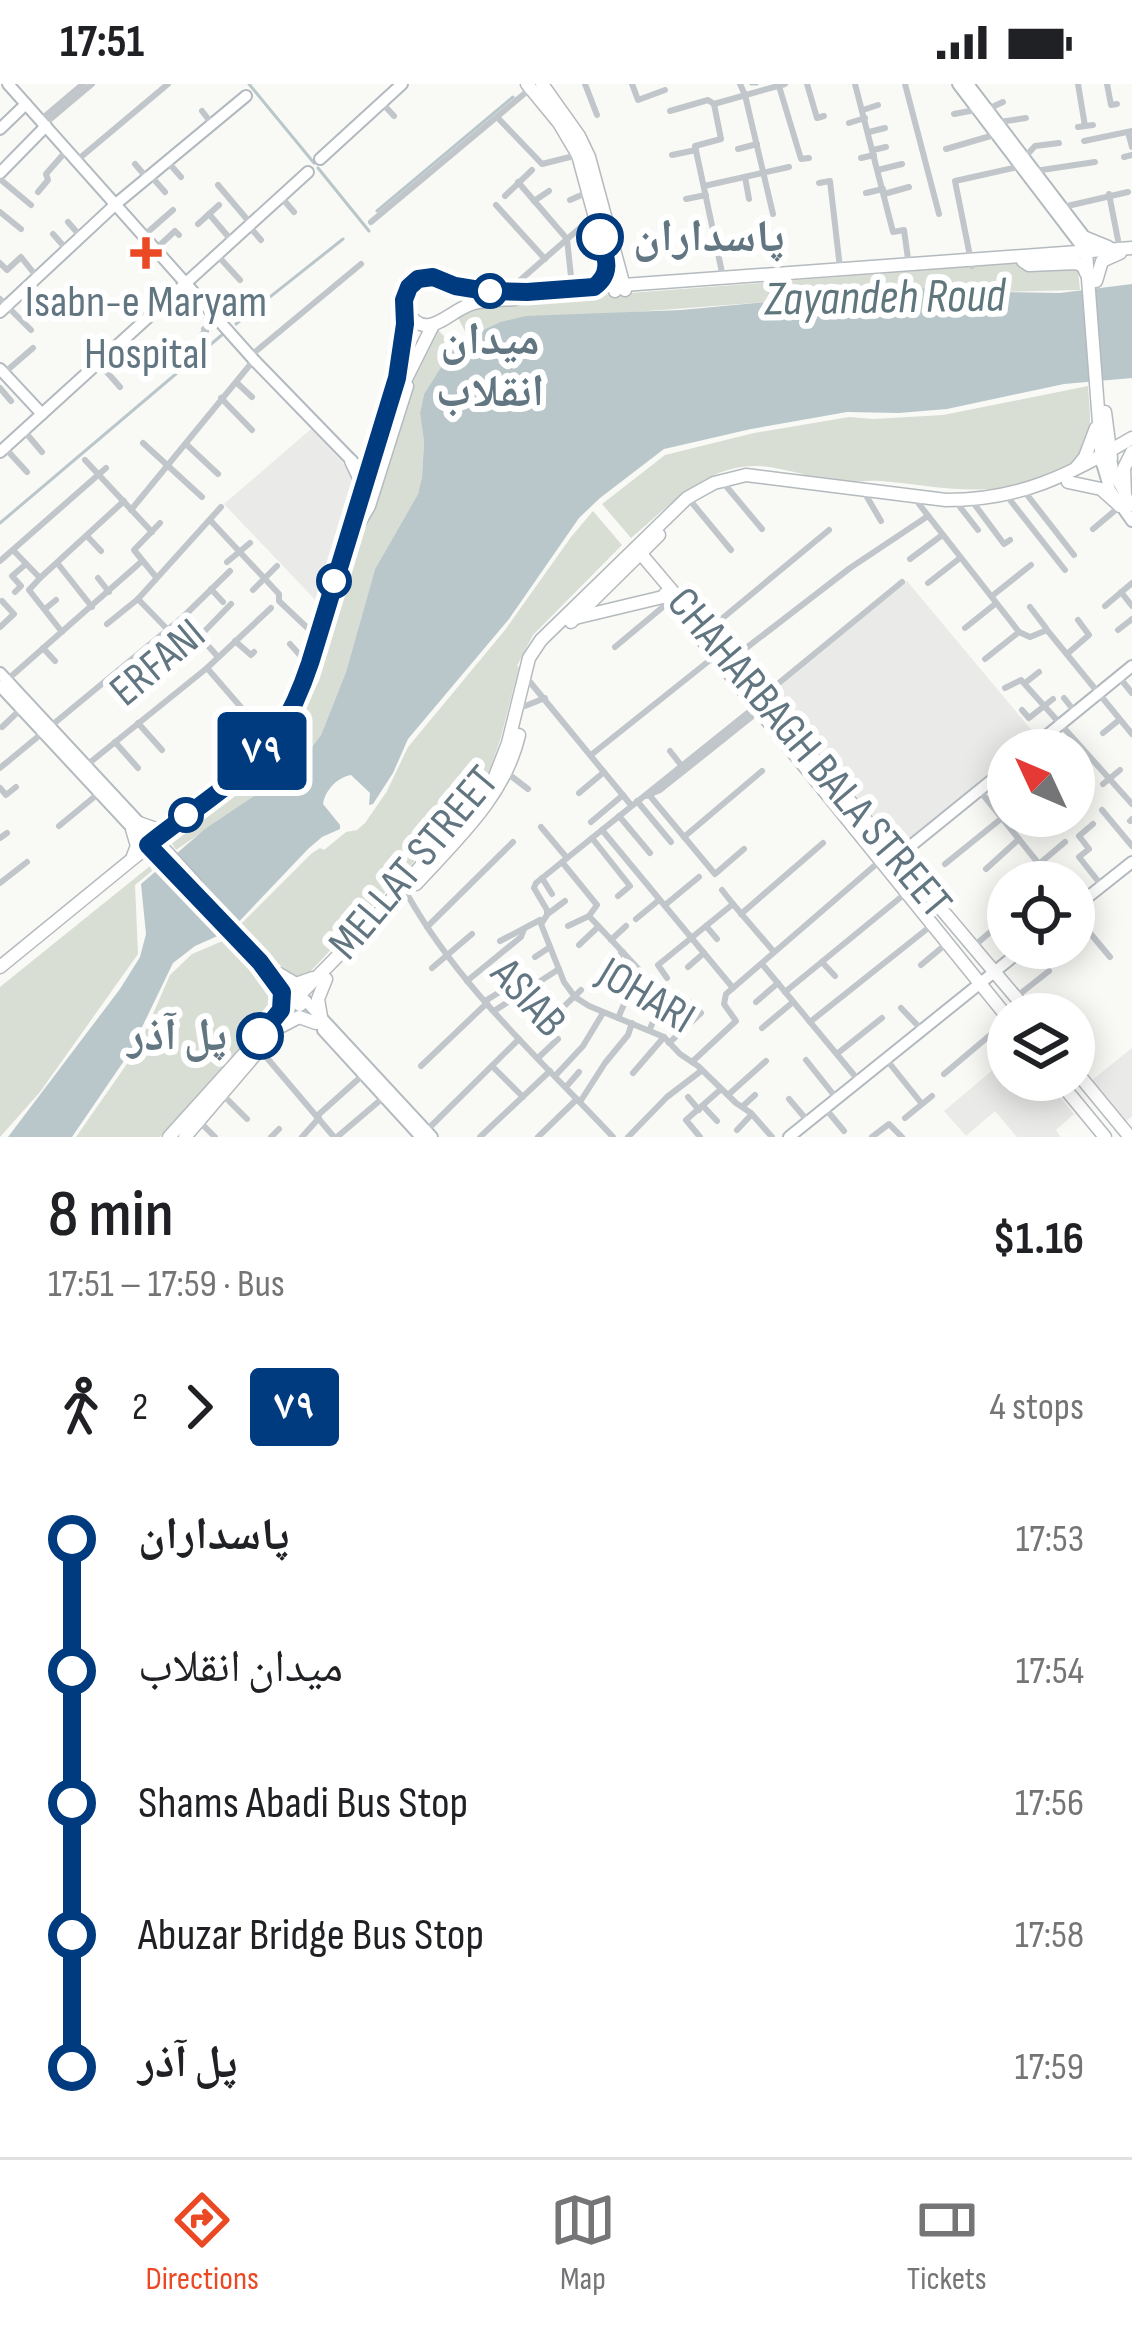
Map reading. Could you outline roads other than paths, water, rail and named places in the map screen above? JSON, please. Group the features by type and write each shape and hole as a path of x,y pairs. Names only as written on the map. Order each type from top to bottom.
{"main road":[{"path":"10,84 67,150 161,244 217,317 370,475"},
{"path":"10,84 255,356"},
{"path":"958,84 983,109"},
{"path":"968,84 1086,250 1106,457 1126,502"},
{"path":"533,86 578,154 625,288"},
{"path":"533,86 579,136 589,157 612,260 625,288"},
{"path":"320,159 400,90"},
{"path":"2,306 246,96"},
{"path":"0,129 26,104"},
{"path":"0,176 46,121"},
{"path":"2,450 308,172"},
{"path":"972,263 1123,248"},
{"path":"1092,280 1102,261 1123,248"},
{"path":"406,310 415,322 433,325 481,302 723,280 1023,261 1086,250"},
{"path":"594,287 604,279 612,260"},
{"path":"1023,261 1029,265 1076,263 1092,280"},
{"path":"0,976 256,766 288,729 315,666 358,525 397,378 405,295 413,282 433,277 486,291 513,292 625,288"},
{"path":"445,283 453,297 450,313"},
{"path":"174,294 197,293"},
{"path":"124,865 157,848 176,822 250,763 288,715 310,665 370,475 411,366 433,325"},
{"path":"358,525 369,506 411,366"},
{"path":"2,379 42,414"},
{"path":"1102,421 1132,444"},
{"path":"1070,477 1102,421"},
{"path":"352,458 378,441"},
{"path":"639,553 693,504 717,488 746,481 867,497 924,510 968,506 1028,496 1132,444"},
{"path":"1132,444 1122,483 1132,521"},
{"path":"352,458 370,475"},
{"path":"639,553 687,498 714,483 746,475 946,500 1015,493 1070,477 1126,502"},
{"name":"CHAHARBAGH BALA STREET","path":"639,553 715,656 1013,993"},
{"name":"CHAHARBAGH BALA STREET","path":"639,553 731,660 752,694"},
{"name":"MELLAT STREET","path":"169,1137 469,827 507,772 535,662 545,646 639,553"},
{"name":"MELLAT STREET","path":"323,977 494,779 529,658 541,640 639,553"},
{"path":"575,618 669,599"},
{"path":"1054,729 1132,667"},
{"path":"0,967 124,865 137,846 135,826 87,765 3,677"},
{"path":"3,677 21,709 48,727 98,793 157,848 424,1136"},
{"path":"897,857 987,785"},
{"path":"135,826 156,829 176,822"},
{"name":"CHAHARBAGH BALA STREET","path":"870,836 880,861 987,993"},
{"path":"1095,891 1132,862"},
{"path":"906,892 914,893 921,885"},
{"path":"262,960 300,1000"},
{"path":"262,960 284,998 276,1025"},
{"path":"789,1137 997,969"},
{"path":"279,974 300,984 323,977 319,1020 424,1136"},
{"path":"276,1025 299,1017 319,1020"},
{"name":"MELLAT STREET","path":"185,1137 276,1025"},
{"path":"1095,1093 1128,1130"},
{"path":"1075,1101 1105,1137"}],"street":[{"path":"0,92 10,84"},
{"path":"46,121 88,84"},
{"path":"80,157 168,84"},
{"path":"585,84 598,115"},
{"path":"632,84 638,100 665,90"},
{"path":"740,84 773,214"},
{"path":"807,84 817,118 824,116"},
{"path":"855,84 884,191 884,213 892,232 904,230 909,267"},
{"path":"905,84 939,214"},
{"path":"1078,84 1086,126"},
{"path":"1107,84 1111,105 1117,104"},
{"path":"714,104 782,85 801,159 809,158"},
{"path":"371,222 533,86"},
{"path":"670,111 708,100 714,104 721,139 695,146 723,280"},
{"path":"954,114 1003,102"},
{"path":"382,103 394,116"},
{"path":"849,123 878,105"},
{"path":"202,111 212,124"},
{"path":"497,117 542,164 578,154"},
{"path":"946,149 1026,118"},
{"path":"869,132 885,128"},
{"path":"1084,141 1130,131 1129,153"},
{"path":"1028,164 1035,146 1059,143"},
{"path":"738,149 757,145"},
{"path":"861,158 886,147"},
{"path":"38,192 48,180 46,174 67,150"},
{"path":"672,155 696,150"},
{"path":"167,161 181,177"},
{"path":"972,263 955,181 1028,164 1096,162"},
{"path":"135,164 165,192"},
{"path":"878,170 902,164"},
{"path":"686,200 745,177 789,167"},
{"path":"505,196 532,170"},
{"path":"0,176 31,206"},
{"path":"745,177 748,199"},
{"path":"518,182 567,239 573,290"},
{"path":"819,183 830,182 840,272"},
{"path":"218,185 261,241"},
{"path":"866,193 909,187"},
{"path":"534,201 549,191"},
{"path":"570,200 589,192"},
{"path":"1037,215 1128,192"},
{"path":"1109,194 1123,248"},
{"path":"280,197 294,212"},
{"path":"832,203 843,201"},
{"path":"198,224 219,205"},
{"path":"496,205 545,259"},
{"path":"149,231 173,210"},
{"path":"0,212 21,229"},
{"path":"209,214 232,241"},
{"path":"68,222 81,237"},
{"path":"513,292 518,282 581,227"},
{"path":"161,244 175,231 179,235"},
{"path":"53,234 67,250"},
{"path":"217,255 240,280"},
{"path":"0,263 7,270 21,257 38,277"},
{"path":"131,510 255,356 362,264"},
{"path":"2,306 31,330"},
{"path":"201,335 217,317"},
{"path":"11,401 2,379 33,348"},
{"path":"98,363 120,387"},
{"path":"235,382 252,397"},
{"path":"221,398 252,430"},
{"path":"23,431 42,452"},
{"path":"143,443 202,497"},
{"path":"186,444 218,474"},
{"path":"2,450 27,472"},
{"path":"85,460 103,471 152,532"},
{"path":"0,562 103,471"},
{"path":"726,486 762,529"},
{"path":"1028,496 1074,555"},
{"path":"867,497 881,521"},
{"path":"1010,500 1065,570"},
{"path":"62,632 29,590 124,501"},
{"path":"1093,530 1126,502"},
{"path":"693,504 731,550"},
{"path":"968,506 978,530"},
{"path":"968,506 1004,544 1010,540"},
{"path":"107,624 138,598 220,508"},
{"path":"731,660 924,510 1019,632 1030,638 1047,631"},
{"path":"210,520 280,594 279,601 318,638"},
{"path":"156,577 134,550 160,523"},
{"path":"706,631 829,530"},
{"path":"910,559 940,532"},
{"path":"86,536 101,551"},
{"path":"226,562 250,543"},
{"path":"13,550 40,578"},
{"path":"928,583 960,558"},
{"path":"57,562 92,607"},
{"path":"3,677 44,649 141,562"},
{"path":"14,592 21,586 12,576 26,563"},
{"path":"964,628 1031,565"},
{"path":"253,590 277,566"},
{"path":"0,768 168,630 230,571"},
{"path":"98,578 109,592"},
{"path":"641,798 752,694 902,582"},
{"path":"1105,606 1132,583"},
{"path":"200,636 227,603 212,589"},
{"path":"822,590 829,601"},
{"path":"1121,592 1132,605"},
{"path":"138,598 168,630"},
{"path":"614,647 669,599"},
{"path":"45,609 56,600"},
{"path":"0,626 14,614 2,601"},
{"name":"ERFANI","path":"87,765 207,668 272,608"},
{"path":"1030,608 1132,734"},
{"path":"183,617 218,657"},
{"path":"1118,630 1132,619"},
{"path":"1067,654 1089,635 1078,620"},
{"path":"985,658 1019,632"},
{"path":"235,641 250,655 254,652"},
{"path":"290,644 310,665"},
{"path":"1046,653 1058,644"},
{"path":"44,649 56,662"},
{"path":"592,755 715,656"},
{"path":"207,668 271,742"},
{"path":"1025,683 1039,672"},
{"path":"1071,685 1083,675"},
{"path":"1119,676 1132,693"},
{"path":"1005,688 1017,680 1025,683 1065,729"},
{"path":"530,682 623,795 641,798 684,837 715,874 745,849"},
{"path":"552,894 542,878 696,753 752,694"},
{"path":"525,706 545,698"},
{"path":"1064,698 1075,712"},
{"path":"1022,710 1029,718 1053,699"},
{"path":"1103,733 1124,707"},
{"path":"2,727 21,709"},
{"path":"139,723 162,750"},
{"path":"219,724 250,763"},
{"path":"560,741 572,731"},
{"path":"686,740 696,753"},
{"path":"116,742 138,768"},
{"path":"670,751 681,765"},
{"path":"1095,763 1109,782 1130,797"},
{"path":"684,837 762,771"},
{"path":"507,772 528,789"},
{"path":"579,793 605,772"},
{"path":"1109,782 1122,774"},
{"path":"0,788 6,795 16,787"},
{"path":"980,791 987,800"},
{"path":"59,826 98,793"},
{"path":"590,822 623,795"},
{"path":"641,798 671,842"},
{"path":"1102,810 1132,846"},
{"path":"619,815 650,853"},
{"path":"541,827 573,879 597,905"},
{"path":"602,830 662,903 674,926 691,938 719,977 733,988"},
{"path":"945,864 987,830"},
{"path":"1080,837 1089,849 1079,856 1102,886"},
{"path":"592,838 630,886 618,896"},
{"path":"986,869 1019,839 1039,864 1065,842"},
{"path":"427,927 514,842"},
{"path":"735,924 824,843"},
{"path":"598,866 608,858"},
{"path":"692,1062 736,1021 724,996 880,861"},
{"path":"0,883 27,862"},
{"path":"1107,863 1117,874"},
{"path":"573,879 581,868"},
{"path":"646,884 657,876"},
{"path":"636,919 699,877"},
{"name":"JOHARI","path":"542,878 534,885 544,917 541,924 569,990 604,1012 667,1040 772,1137"},
{"path":"576,902 592,881"},
{"path":"722,890 759,942 775,953"},
{"path":"785,992 906,892"},
{"name":"ASIAB","path":"406,894 467,981 613,1137"},
{"path":"568,926 589,916 604,896"},
{"path":"500,941 565,901"},
{"path":"667,978 657,966 733,904"},
{"path":"589,916 646,977 642,994"},
{"path":"810,1022 932,925"},
{"path":"579,945 598,926"},
{"path":"611,940 626,926"},
{"path":"706,926 717,939"},
{"path":"467,981 521,937 524,929"},
{"path":"432,968 472,934"},
{"path":"1095,934 1110,958"},
{"path":"973,947 987,935"},
{"path":"921,965 947,943"},
{"path":"536,957 550,947"},
{"path":"599,975 622,952"},
{"path":"688,967 704,953"},
{"path":"715,967 723,960"},
{"path":"494,1011 568,961"},
{"path":"822,962 835,976"},
{"path":"762,964 859,1081"},
{"path":"422,1066 517,971"},
{"path":"1021,993 1049,971"},
{"path":"756,1002 778,983"},
{"path":"629,991 642,994"},
{"path":"550,1020 578,993"},
{"path":"642,994 657,1012 650,1029"},
{"path":"649,1003 657,994"},
{"path":"618,1018 625,1001"},
{"path":"633,1073 700,1015 688,1001"},
{"path":"762,1028 793,1002"},
{"path":"902,1007 922,1030"},
{"path":"480,1137 584,1046 604,1012"},
{"path":"837,1054 882,1018"},
{"path":"538,1137 579,1101 632,1023"},
{"path":"526,1046 537,1036"},
{"path":"944,1074 987,1037"},
{"path":"424,1136 519,1039"},
{"path":"538,1059 558,1039"},
{"path":"260,1049 335,1137 385,1096"},
{"path":"591,1056 604,1065"},
{"path":"886,1059 922,1104"},
{"path":"806,1060 836,1099"},
{"path":"700,1137 686,1121 766,1061"},
{"path":"492,1066 523,1097"},
{"path":"628,1137 667,1096 702,1070"},
{"path":"566,1087 579,1072"},
{"path":"302,1137 364,1074"},
{"path":"276,1091 286,1082"},
{"path":"221,1094 247,1119"},
{"path":"742,1106 755,1095"},
{"path":"905,1118 932,1096"},
{"path":"688,1097 717,1121"},
{"path":"789,1099 808,1122"},
{"path":"825,1108 844,1131"},
{"path":"737,1130 752,1114"},
{"path":"199,1121 218,1135"},
{"path":"872,1137 889,1124 902,1137"},
{"path":"271,1137 279,1129"}],"water":[{"name":"Zayandeh Roud","path":"1132,284 1132,378 1064,384 947,409 847,412 664,449 579,518 509,619 408,739 373,804 369,805 370,793 351,775 337,781 323,804 340,829 308,849 231,930 195,946 173,963 130,1052 72,1137 8,1137 140,957 146,934 141,884 205,829 296,768 321,735 346,672 375,569 418,494 424,394 454,347 500,322 526,316 681,310 907,289 1060,293"}],"waterway":[{"path":"249,84 314,163"},
{"path":"751,84 757,84"},
{"path":"377,211 513,97"},
{"path":"318,168 369,231"},
{"path":"236,324 343,239"},
{"path":"0,523 223,334"}],"place":[{"name":"پاسداران","path":"600,237"},
{"name":"Isabn-e Maryam Hospital","path":"146,253"},
{"name":"میدان انقلاب","path":"490,291"},
{"name":"پل آذر","path":"260,1036"}]}
